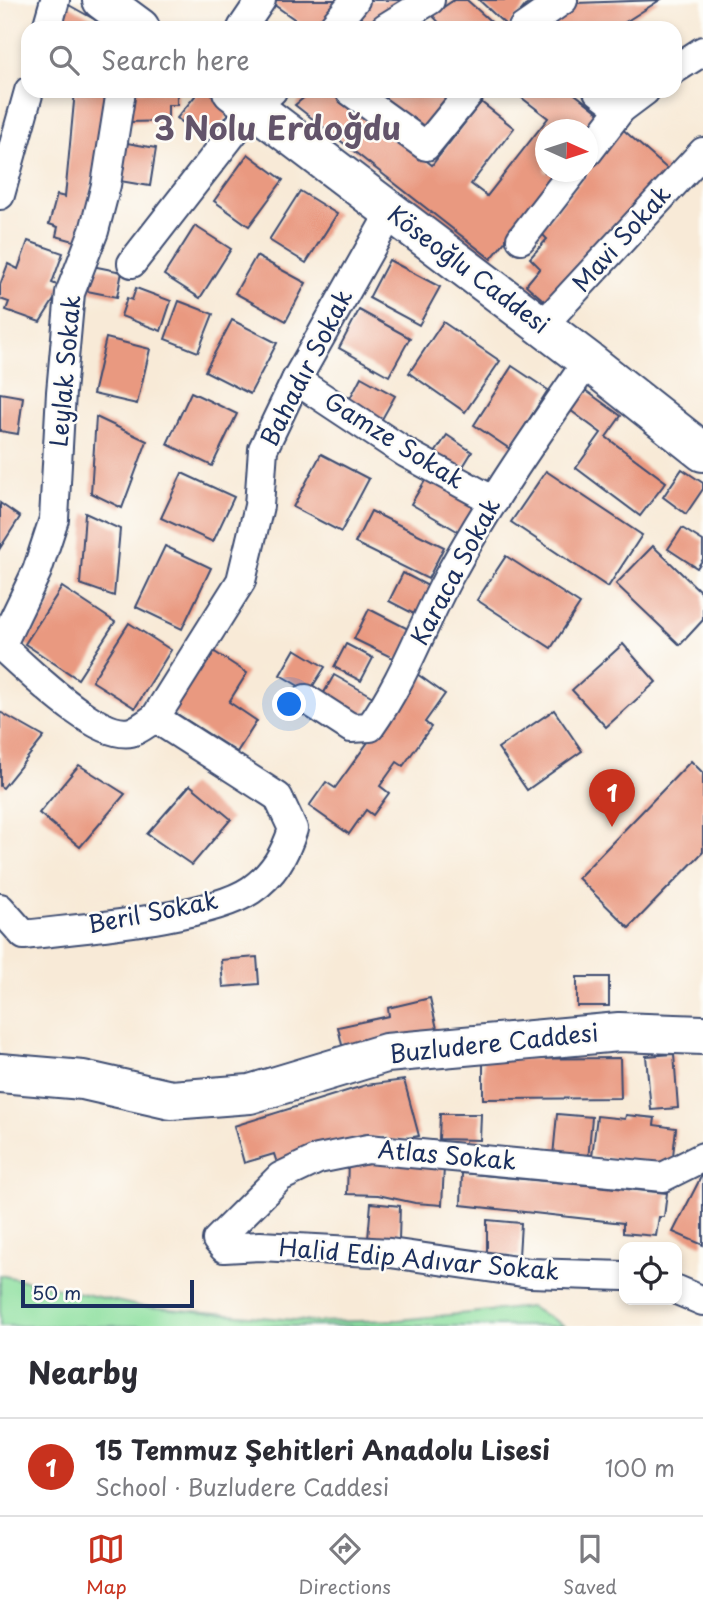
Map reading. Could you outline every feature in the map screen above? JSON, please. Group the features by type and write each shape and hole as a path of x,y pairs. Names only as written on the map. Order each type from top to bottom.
{"street":[{"path":"49,21 55,0"},
{"path":"247,21 261,0"},
{"path":"338,21 355,0"},
{"path":"396,21 430,0"},
{"path":"533,21 563,0"},
{"path":"682,64 703,51"},
{"path":"0,195 27,98"},
{"name":"Leylak Sokak","path":"0,643 37,571 54,520 70,293 94,231 106,185 120,98"},
{"path":"132,263 252,98"},
{"name":"Köseoğlu Caddesi","path":"255,98 391,212 703,452"},
{"path":"360,98 426,146 465,98"},
{"path":"607,98 621,109"},
{"path":"598,138 621,109 636,98"},
{"name":"Mavi Sokak","path":"542,326 698,165"},
{"path":"521,239 565,182"},
{"name":"Bahadır Sokak","path":"155,718 241,581 259,506 263,449 296,380 391,212"},
{"name":"Karaca Sokak","path":"306,699 351,728 370,727 391,699 449,576 494,501 588,361"},
{"name":"Gamze Sokak","path":"296,380 406,453 494,501"},
{"path":"0,643 53,692 105,728 130,732 155,718"},
{"name":"Beril Sokak","path":"0,908 24,935 157,917 210,906 251,890 284,858 293,829 278,797 155,718"},
{"name":"Buzludere Caddesi","path":"6,1070 83,1080 171,1100 250,1094 386,1053 619,1032 703,1035"},
{"name":"Atlas Sokak","path":"217,1240 280,1177 318,1159 368,1149 663,1177 703,1157"},
{"name":"Halid Edip Adıvar Sokak","path":"217,1240 224,1248 260,1246 390,1253 530,1273 619,1276"},
{"path":"682,1292 703,1301"}],"green space":[{"path":"0,1275 138,1306 316,1322 399,1320 530,1307 565,1326 0,1326"}],"building":[{"path":"276,0 341,0 327,21 297,21 273,4"},
{"path":"366,0 419,0 383,21 364,21 355,12"},
{"path":"454,0 467,0 490,21 438,21 432,15"},
{"path":"479,0 535,0 525,6 513,21 502,21"},
{"path":"575,0 577,3 660,0 627,21 552,21"},
{"path":"67,4 97,21 63,21"},
{"path":"74,98 108,98 81,243 56,236 58,227 49,224 57,195 65,197"},
{"path":"130,98 177,98 177,105 168,105 168,121 130,122"},
{"path":"193,98 217,98 232,110 207,142 177,118"},
{"path":"304,98 345,98 432,165 481,102 514,128 471,184 487,196 535,135 535,182 552,182 491,259 295,105"},
{"path":"376,98 451,98 421,135"},
{"path":"522,98 580,98 603,116 598,123 598,119 547,119"},
{"path":"619,126 672,173 549,305 526,285 540,268 530,258 547,239 539,231 580,182 598,182 598,157"},
{"path":"121,142 156,148 150,186 114,180"},
{"path":"248,154 283,180 249,226 214,201"},
{"path":"300,191 337,214 306,263 269,240"},
{"path":"195,226 231,249 200,298 164,275"},
{"path":"28,241 63,253 52,283 62,287 40,322 6,310 9,302 0,299 0,285 8,264 18,269"},
{"path":"256,256 306,283 286,321 235,293"},
{"path":"389,260 440,287 419,325 369,298"},
{"path":"92,266 122,272 117,297 87,291"},
{"path":"136,288 171,301 161,331 121,316 127,298 132,300"},
{"path":"179,301 213,314 198,352 165,339"},
{"path":"359,310 410,338 389,376 339,348"},
{"path":"232,320 277,343 250,394 205,371"},
{"path":"443,322 500,361 465,412 409,373"},
{"path":"106,338 150,349 137,404 93,394"},
{"path":"512,366 548,390 510,449 474,425"},
{"path":"361,377 395,396 381,421 348,402"},
{"path":"585,390 621,416 606,437 666,482 640,516 576,468 601,433 570,410"},
{"path":"191,392 237,414 212,466 167,444"},
{"path":"0,393 23,397 18,434 0,431"},
{"path":"96,417 147,441 122,508 91,493"},
{"path":"447,435 472,452 459,473 433,456"},
{"path":"321,454 369,479 341,532 293,507"},
{"path":"682,469 703,483 703,489 686,514 663,497"},
{"path":"546,471 642,535 608,587 511,522"},
{"path":"182,473 234,497 213,542 161,518"},
{"path":"429,474 482,506 464,535 411,504"},
{"path":"0,503 20,517 0,548"},
{"path":"371,511 444,547 428,579 355,543"},
{"path":"85,513 120,529 114,596 80,584"},
{"path":"682,528 703,541 703,559 697,568 668,549"},
{"path":"165,546 211,568 182,629 136,607"},
{"path":"653,546 703,594 703,620 680,645 616,584"},
{"path":"506,556 580,604 551,648 477,600"},
{"path":"403,573 432,588 418,616 389,601"},
{"path":"62,587 115,622 78,679 25,644"},
{"path":"369,609 414,632 399,661 354,639"},
{"path":"129,623 171,650 135,708 92,681"},
{"path":"346,644 373,658 361,681 334,667"},
{"path":"623,644 656,682 606,727 572,690"},
{"path":"210,649 247,673 229,702 257,721 237,752 171,710"},
{"path":"295,649 325,667 309,692 280,675"},
{"path":"417,674 445,694 425,722 431,727 403,766 397,762 380,786 389,793 373,815 366,810 349,834 309,806 326,782 335,788"},
{"path":"334,675 373,697 359,720 321,698"},
{"path":"554,710 582,751 527,790 498,748"},
{"path":"0,712 44,737 3,788 0,786"},
{"path":"691,761 703,773 703,852 629,928 578,878"},
{"path":"79,765 125,794 80,847 39,813"},
{"path":"190,785 231,819 192,865 147,834"},
{"path":"257,957 259,984 223,987 221,960"},
{"path":"577,977 609,977 609,1006 577,1006"},
{"path":"430,998 438,1033 344,1054 338,1027 389,1016 388,1008"},
{"path":"674,1054 678,1108 651,1110 646,1056"},
{"path":"620,1058 621,1098 483,1099 483,1059"},
{"path":"404,1080 419,1136 389,1141 387,1135 343,1144 277,1163 274,1154 244,1163 234,1126 366,1085"},
{"path":"440,1114 481,1114 480,1140 439,1139"},
{"path":"557,1114 592,1117 588,1160 553,1156"},
{"path":"626,1115 655,1118 654,1125 676,1128 672,1165 592,1156 597,1116 625,1119"},
{"path":"348,1160 444,1167 442,1205 415,1203 378,1195 347,1194"},
{"path":"462,1173 667,1193 664,1217 659,1217 656,1236 623,1233 623,1223 461,1205"},
{"path":"703,1173 703,1245 673,1232"},
{"path":"371,1203 400,1206 399,1240 368,1239"},
{"path":"487,1220 521,1223 519,1256 487,1256"}],"place":[{"name":"15 Temmuz Şehitleri Anadolu Lisesi","path":"612,827"}],"district":[{"name":"3 Nolu Erdoğdu","path":"277,129"}]}
